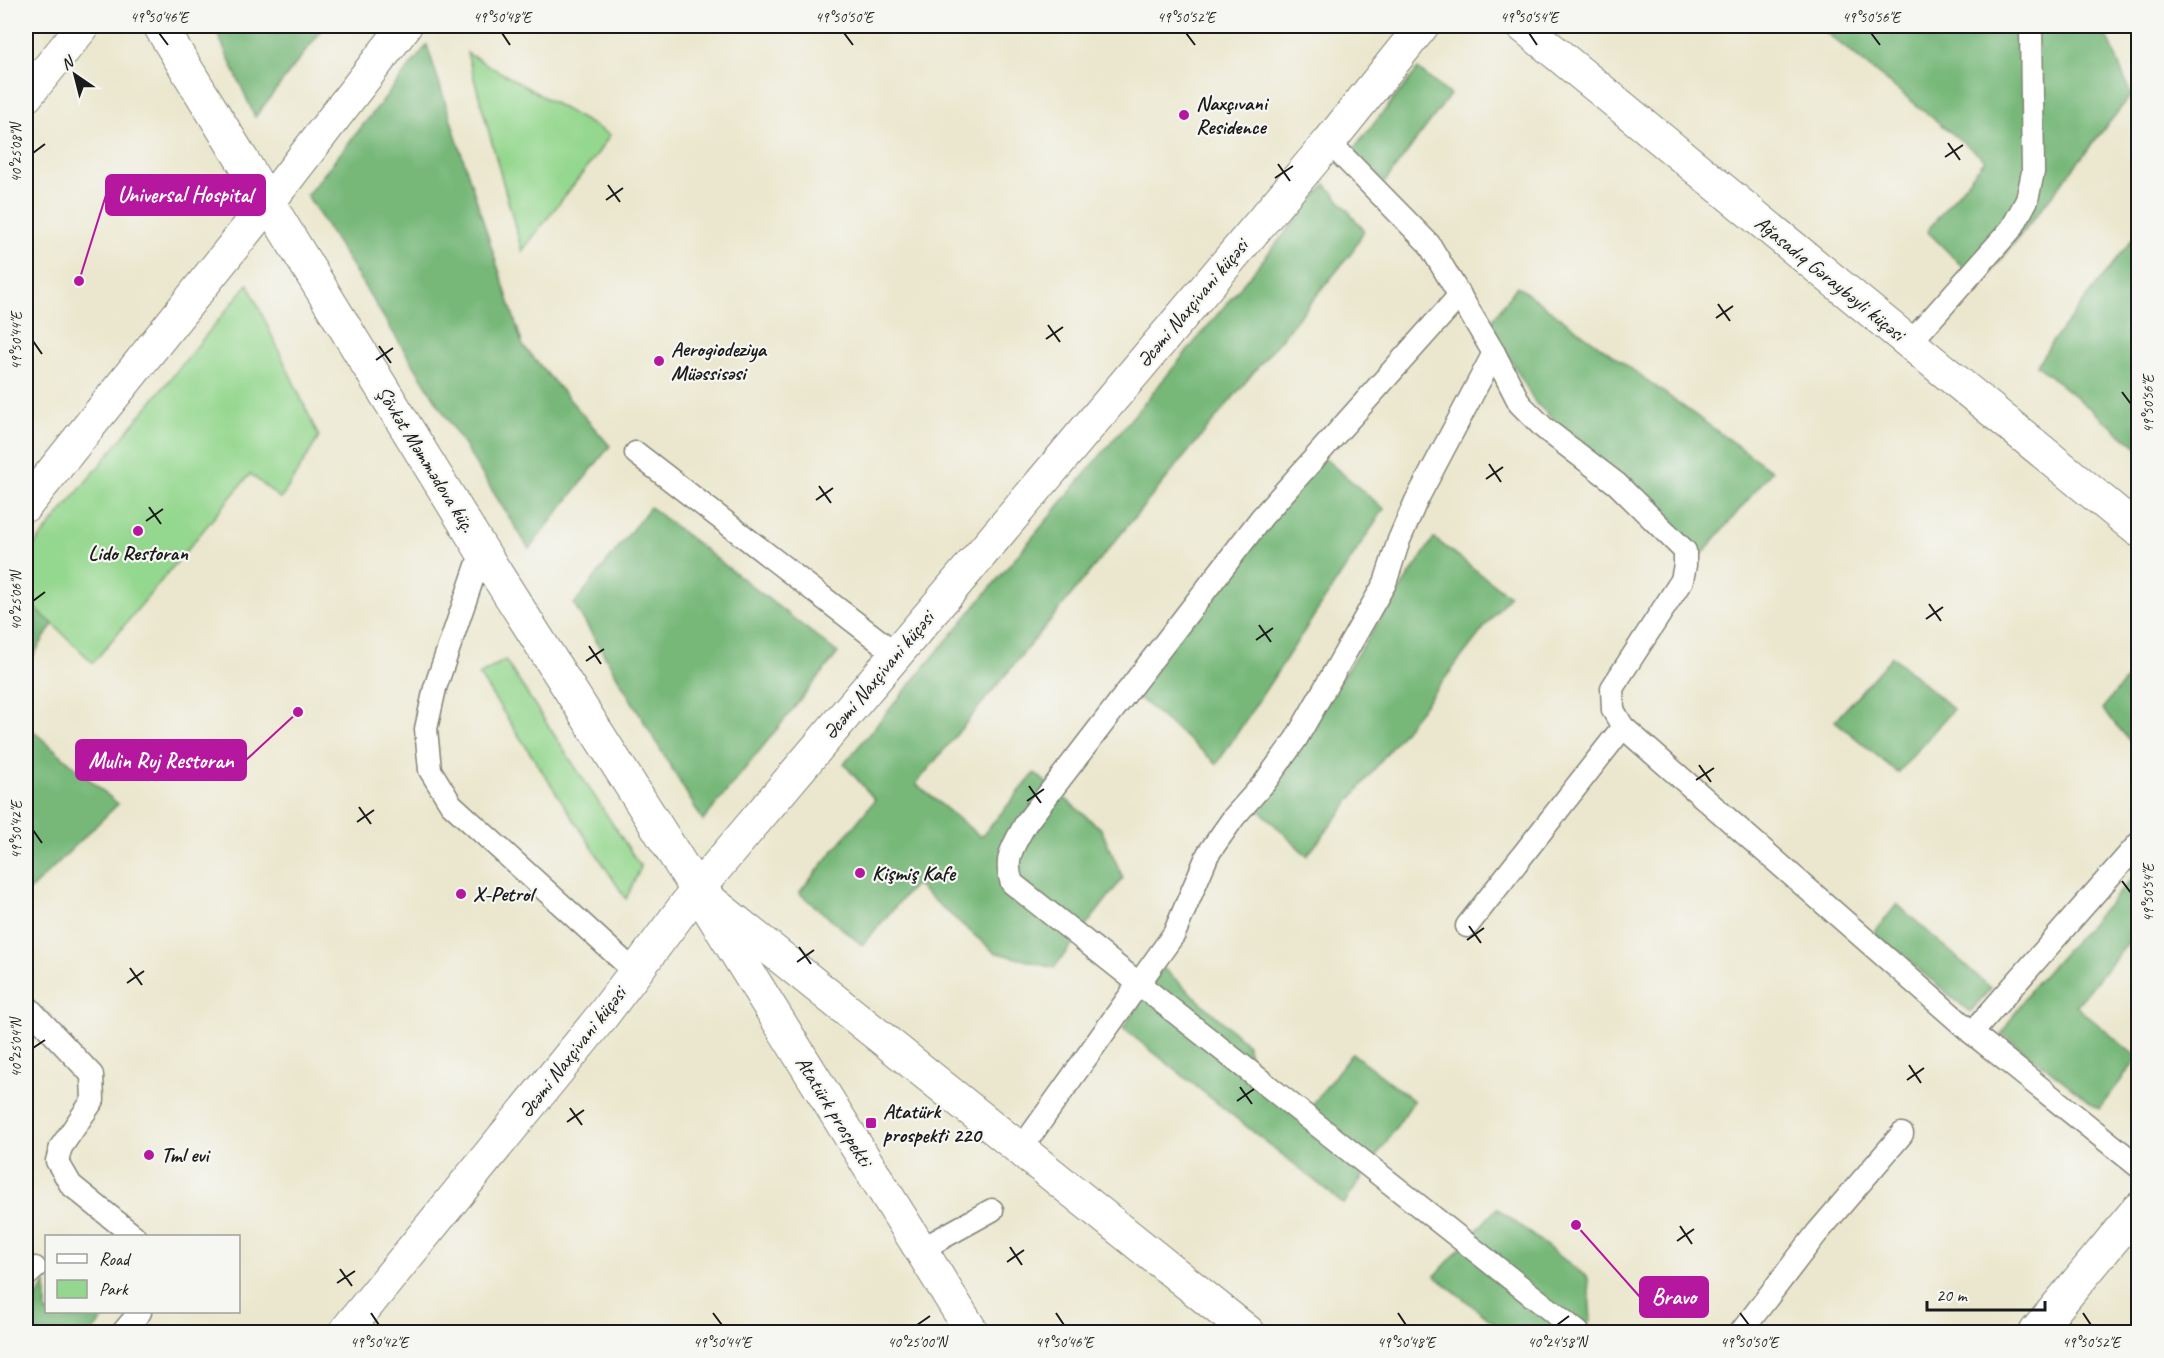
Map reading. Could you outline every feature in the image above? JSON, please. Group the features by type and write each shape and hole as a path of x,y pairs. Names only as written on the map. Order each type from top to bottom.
{"street":[{"path":"26,96 83,26"},
{"name":"Şövkət Məmmədova küç.","path":"160,26 482,551 697,890"},
{"path":"26,505 268,203 405,26"},
{"name":"Əcəmi Naxçivani küçəsi","path":"345,1332 596,1024 697,890 1329,142 1422,26"},
{"name":"Ağasadıq Gəraybəyli küçəsi","path":"1522,26 2139,530"},
{"path":"697,890 1248,1332"},
{"name":"Atatürk prospekti","path":"697,890 972,1332"},
{"path":"2037,1332 2139,1209"}],"lane":[{"path":"1910,343 2012,228 2027,200 2033,172 2031,26"},
{"path":"1329,142 1429,244 1494,353 1520,404 1544,428 1617,484 1685,551 1682,580 1612,688 1613,710 1623,727 1972,1033 2139,1166"},
{"path":"1460,295 1262,517 1026,823 1008,858 1007,870 1012,883 1578,1332"},
{"path":"1021,1149 1174,934 1208,854 1234,817 1265,783 1296,739 1384,583 1416,501 1494,353"},
{"path":"636,453 896,654"},
{"path":"482,551 435,688 426,729 430,770 451,804 635,972"},
{"path":"1467,926 1623,727"},
{"path":"1972,1033 2139,844"},
{"path":"26,1005 92,1075 93,1100 60,1147 57,1161 71,1185 133,1235"},
{"path":"1741,1332 1817,1233 1902,1134"},
{"path":"920,1250 992,1210"},
{"path":"123,1332 138,1313"}],"green space":[{"path":"214,26 325,26 255,117"},
{"path":"1818,26 2092,26 2109,39 2131,95 1981,285 1927,231 1985,160"},
{"path":"427,45 523,346 610,446 529,549 307,195"},
{"path":"467,53 610,135 522,251"},
{"path":"1418,69 1450,95 1384,183 1352,151"},
{"path":"1326,184 1364,230 1353,251 916,784 981,837 1035,773 1101,829 1123,878 1054,968 994,952 915,884 862,945 799,893 875,800 844,764"},
{"path":"2138,232 2138,448 2037,365 2052,342"},
{"path":"248,284 319,437 281,499 250,474 93,663 26,601 26,555"},
{"path":"1517,286 1772,471 1699,558 1535,402 1490,323"},
{"path":"1324,458 1384,509 1217,764 1132,692"},
{"path":"650,507 838,653 703,821 574,604"},
{"path":"1434,538 1509,596 1307,856 1256,807"},
{"path":"26,601 53,624 26,667"},
{"path":"1892,656 1953,709 1898,773 1835,721"},
{"path":"505,660 641,867 626,899 479,675"},
{"path":"2138,665 2138,750 2102,709"},
{"path":"26,725 118,804 26,894"},
{"path":"2138,872 2138,931 2076,1006 2138,1058 2099,1109 2002,1033 2030,990"},
{"path":"1897,904 1991,988 1970,1012 1874,933"},
{"path":"1163,968 1247,1044 1252,1064 1310,1108 1352,1053 1414,1101 1344,1204 1123,1028"},
{"path":"1497,1208 1588,1278 1591,1320 1575,1332 1505,1332 1435,1276"},
{"path":"45,1285 45,1313 108,1313 92,1332 26,1332 26,1314"}],"place":[{"name":"Naxçıvani Residence","path":"1184,115"},
{"name":"Universal Hospital","path":"79,281"},
{"name":"Aerogiodeziya Müəssisəsi","path":"659,361"},
{"name":"Lido Restoran","path":"138,531"},
{"name":"Mulin Ruj Restoran","path":"298,712"},
{"name":"Kişmiş Kafe","path":"860,873"},
{"name":"X-Petrol","path":"461,894"},
{"name":"Atatürk prospekti 220","path":"871,1123"},
{"name":"Tml evi","path":"149,1155"},
{"name":"Bravo","path":"1576,1225"}]}
